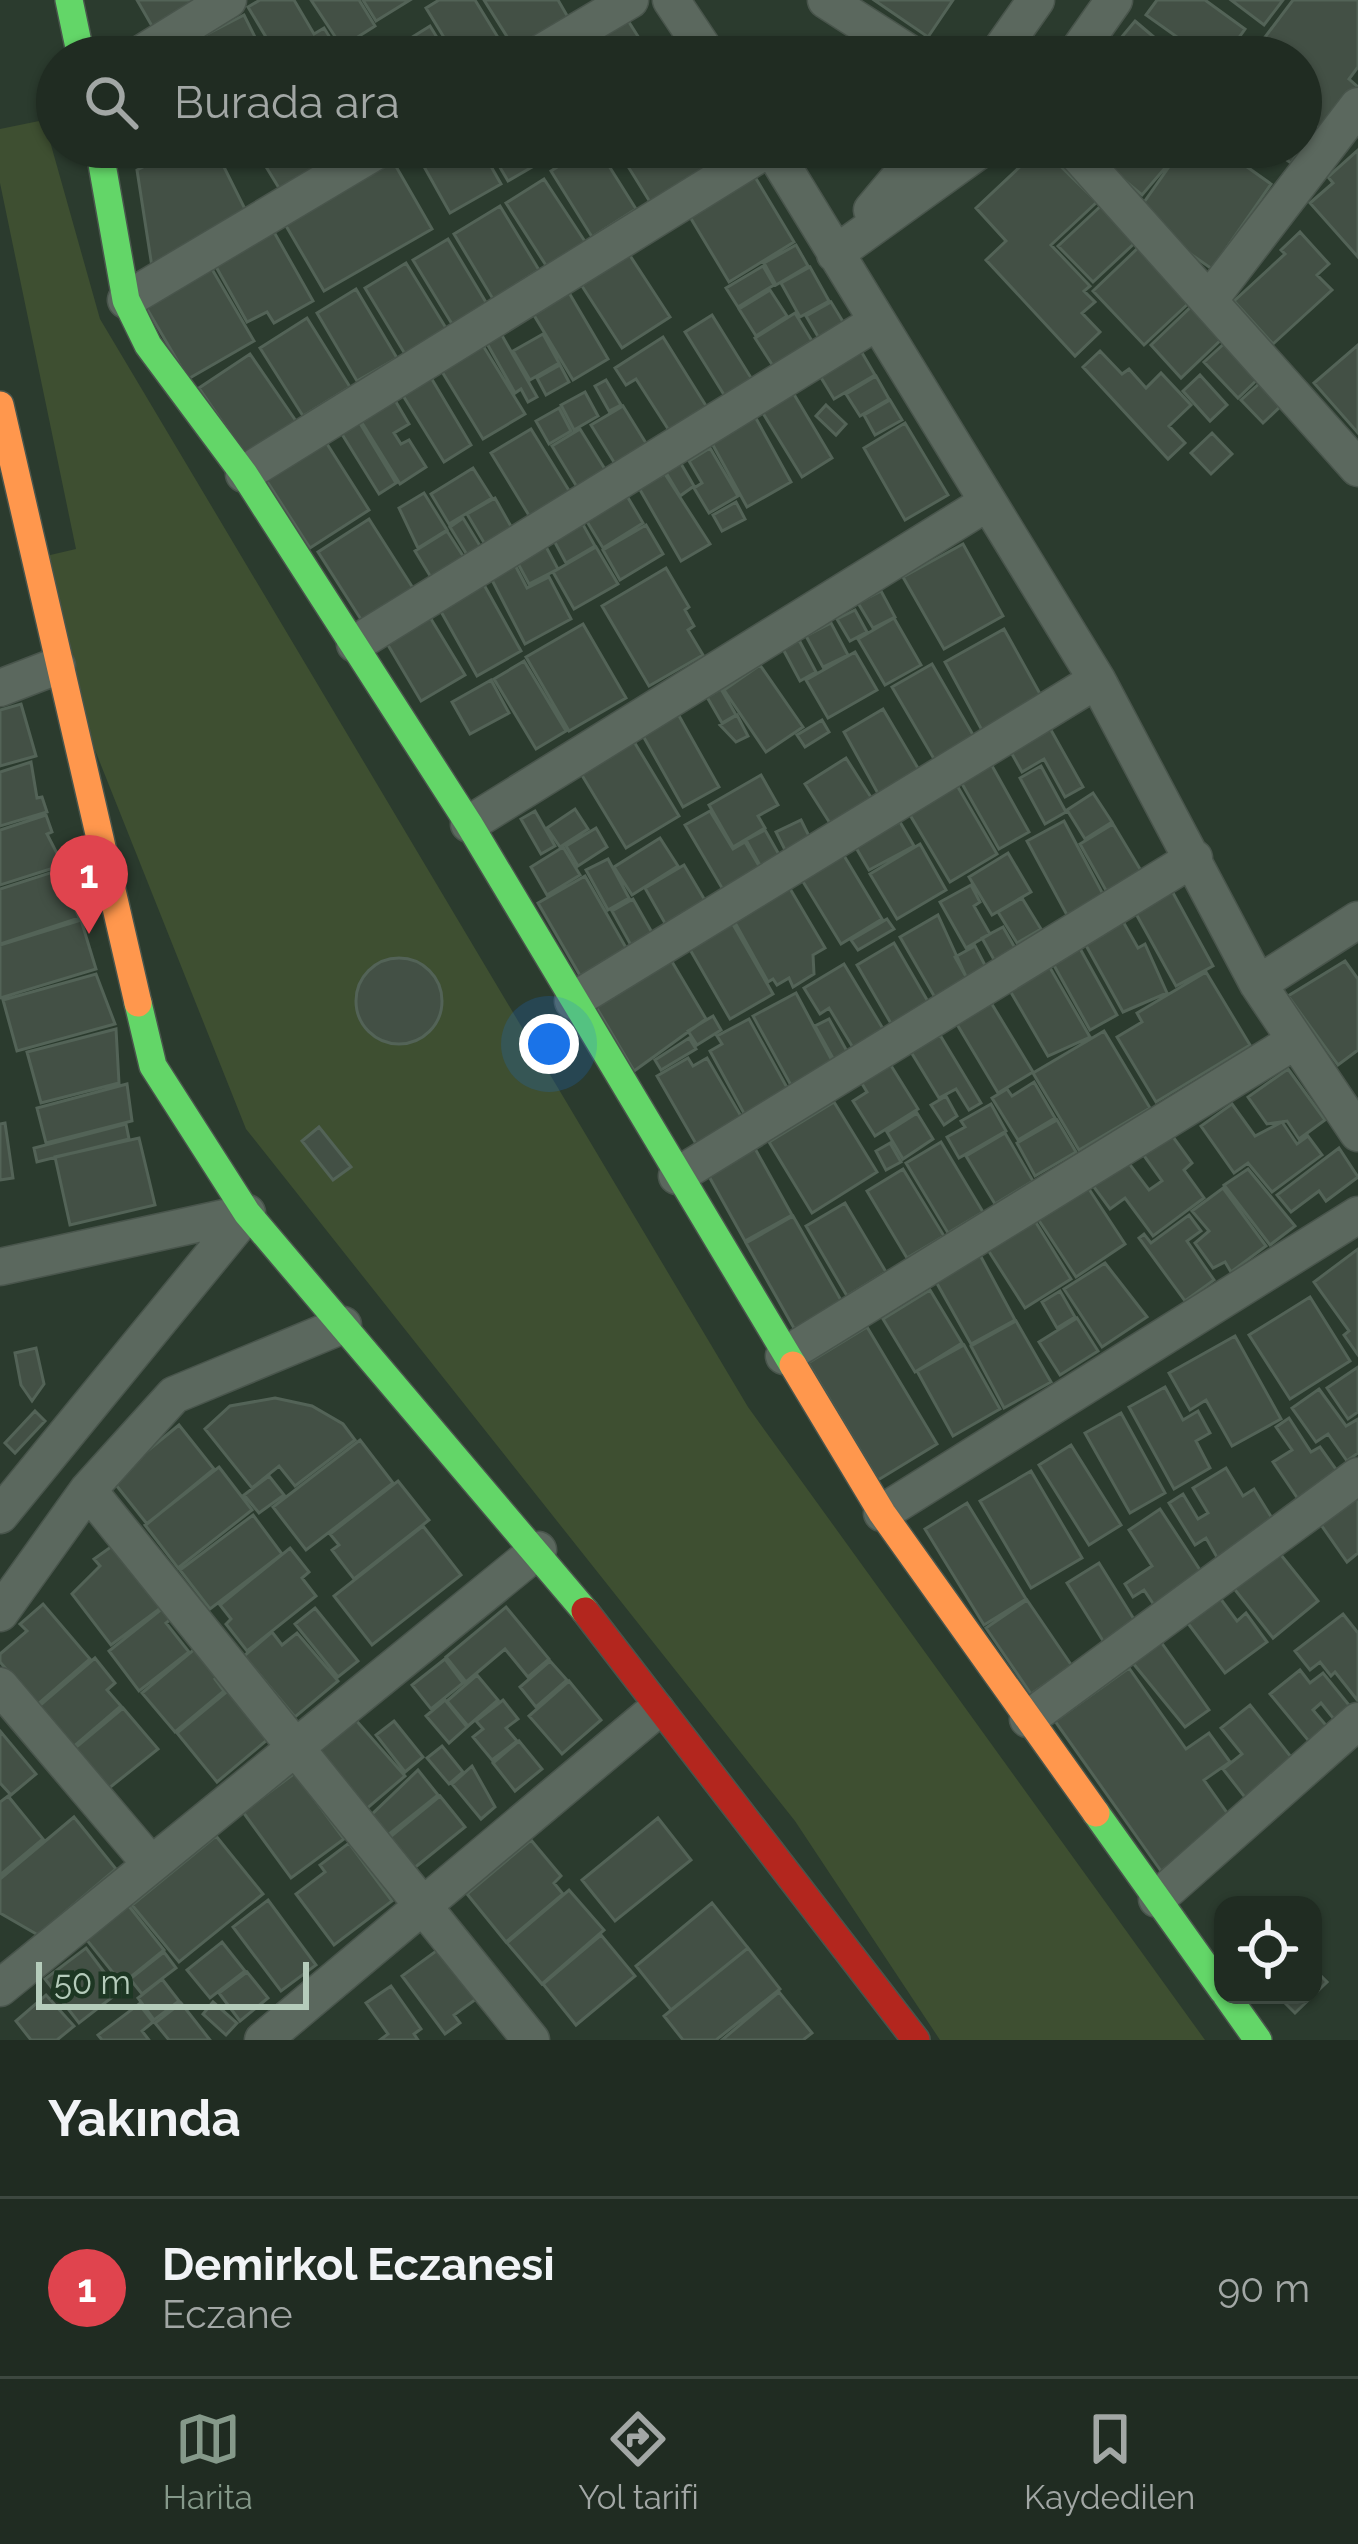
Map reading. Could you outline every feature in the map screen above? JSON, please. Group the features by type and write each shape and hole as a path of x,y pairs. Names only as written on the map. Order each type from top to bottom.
{"main road":[{"path":"69,0 77,36"},
{"path":"103,168 126,300 148,345 244,474 469,824 882,1513 1214,1979"},
{"path":"0,405 152,1066 247,1213 538,1550 656,1710 916,2040"},
{"path":"1232,2004 1258,2040"}],"street":[{"path":"170,36 228,0"},
{"path":"569,36 630,0"},
{"path":"670,0 695,36"},
{"path":"826,0 882,36"},
{"path":"1011,36 1036,0"},
{"path":"1089,36 1114,0"},
{"path":"1322,153 1358,106"},
{"path":"126,300 348,168"},
{"path":"244,474 737,168"},
{"path":"784,168 985,504 1097,680 1258,984 1358,1133"},
{"path":"835,254 907,168"},
{"path":"835,254 956,168"},
{"path":"1090,168 1358,468"},
{"path":"1210,299 1310,168"},
{"path":"355,644 875,323"},
{"path":"469,824 985,504"},
{"path":"0,688 57,666"},
{"path":"573,1001 1097,680"},
{"path":"677,1176 1194,858"},
{"path":"1258,984 1358,920"},
{"path":"784,1356 1295,1041"},
{"path":"0,1267 247,1213"},
{"path":"0,1515 247,1213"},
{"path":"882,1513 1358,1215"},
{"path":"0,1613 88,1490 174,1395 343,1324"},
{"path":"1028,1719 1358,1476"},
{"path":"88,1490 531,2040"},
{"path":"0,1540 44,1550"},
{"path":"4,1976 538,1550"},
{"path":"0,1686 150,1863"},
{"path":"263,2040 418,1905 656,1710"},
{"path":"1157,1899 1358,1721"}],"green space":[{"path":"36,122 36,168 58,168 100,319 748,1407 1205,2040 940,2040 795,1821 246,1129 85,725 46,556 76,549 0,183 0,129"}],"building":[{"path":"137,0 197,0 156,33"},
{"path":"260,0 294,0 314,34 324,28 329,36 265,36 248,7"},
{"path":"311,0 359,0 375,26 359,36 335,36"},
{"path":"363,0 410,0 376,21"},
{"path":"439,0 475,0 497,36 443,36 426,8"},
{"path":"484,0 558,0 569,19 541,36 507,36"},
{"path":"874,0 953,0 927,36"},
{"path":"1157,0 1205,0 1245,29 1240,36 1176,36 1146,15"},
{"path":"1231,0 1283,0 1264,25"},
{"path":"1293,0 1358,0 1358,67 1349,79 1358,87 1324,132 1322,36 1266,36"},
{"path":"244,15 254,36 204,36"},
{"path":"627,19 638,36 601,36"},
{"path":"1135,21 1153,36 1122,36"},
{"path":"430,26 436,36 414,36"},
{"path":"1358,150 1358,257 1310,203 1333,183 1328,177"},
{"path":"224,168 249,217 152,267 137,170"},
{"path":"267,168 322,168 282,193"},
{"path":"369,168 397,168 432,229 324,291 282,219"},
{"path":"425,168 492,168 501,184 450,213"},
{"path":"500,168 530,168 508,181"},
{"path":"610,168 636,209 592,237 551,171"},
{"path":"629,168 706,168 650,202"},
{"path":"1019,168 1062,168 1097,202 1051,245 1090,286 1084,291 1095,302 1082,313 1100,332 1075,356 986,260 1006,241 976,208"},
{"path":"1110,168 1165,168 1142,195"},
{"path":"1168,168 1249,168 1271,184 1212,269 1135,215"},
{"path":"752,172 794,242 729,282 687,212"},
{"path":"544,179 586,243 547,267 506,203"},
{"path":"1104,203 1138,240 1093,282 1058,246"},
{"path":"500,206 539,270 493,299 454,234"},
{"path":"274,232 313,301 274,323 267,312 247,322 215,265"},
{"path":"1300,232 1329,264 1317,275 1332,290 1273,344 1234,301 1285,254 1281,250"},
{"path":"448,239 487,304 452,324 413,260"},
{"path":"796,245 808,266 776,285 764,263"},
{"path":"1140,246 1191,301 1144,345 1093,291"},
{"path":"627,251 670,317 622,348 580,283"},
{"path":"406,263 446,328 405,354 365,288"},
{"path":"209,264 254,341 188,379 143,302"},
{"path":"763,266 774,285 738,307 726,288"},
{"path":"810,267 829,301 800,317 781,283"},
{"path":"356,289 397,358 357,381 317,313"},
{"path":"770,290 787,316 756,336 739,309"},
{"path":"568,291 608,359 573,380 532,312"},
{"path":"831,302 845,325 820,340 806,316"},
{"path":"1194,304 1224,337 1181,378 1151,345"},
{"path":"795,313 812,341 773,366 755,338"},
{"path":"712,315 753,381 726,398 685,332"},
{"path":"307,318 350,387 303,416 260,348"},
{"path":"500,332 537,397 528,402 521,389 515,393 485,340"},
{"path":"543,334 559,363 530,380 513,351"},
{"path":"663,337 708,409 670,432 636,379 626,385 615,368"},
{"path":"1228,340 1261,376 1238,398 1204,362"},
{"path":"482,344 525,414 483,439 441,370"},
{"path":"1358,345 1358,433 1314,383"},
{"path":"858,346 875,375 834,399 817,371"},
{"path":"1100,351 1122,374 1129,369 1146,388 1161,373 1191,405 1169,426 1185,443 1168,459 1083,367"},
{"path":"250,354 296,421 245,455 199,388"},
{"path":"560,365 569,382 546,395 537,378"},
{"path":"1200,375 1227,405 1210,421 1183,391"},
{"path":"430,376 471,445 444,462 402,394"},
{"path":"876,376 889,399 860,416 846,394"},
{"path":"606,380 621,405 609,411 595,386"},
{"path":"1261,382 1282,405 1263,423 1241,400"},
{"path":"792,391 832,458 802,477 761,410"},
{"path":"585,392 598,416 574,430 561,405"},
{"path":"393,397 409,424 394,433 401,444 409,440 426,467 400,484 359,418"},
{"path":"890,400 902,420 875,435 864,415"},
{"path":"826,405 846,424 836,435 816,416"},
{"path":"623,406 649,448 617,467 591,425"},
{"path":"559,408 571,431 549,444 536,421"},
{"path":"753,413 791,482 747,507 709,438"},
{"path":"358,420 396,483 379,494 340,431"},
{"path":"905,423 948,495 905,520 864,448"},
{"path":"531,429 573,497 533,522 491,453"},
{"path":"580,429 608,474 580,492 552,446"},
{"path":"1212,433 1232,454 1211,474 1191,453"},
{"path":"322,436 369,510 310,548 263,475"},
{"path":"710,448 738,496 709,513 694,488 702,483 689,461"},
{"path":"680,462 694,486 680,496 665,471"},
{"path":"473,468 492,498 449,524 431,494"},
{"path":"665,474 710,544 681,561 639,488"},
{"path":"624,491 643,523 603,548 583,515"},
{"path":"424,493 447,530 418,548 399,508"},
{"path":"495,498 513,530 486,546 467,514"},
{"path":"736,502 745,519 722,531 713,515"},
{"path":"463,518 482,549 469,558 450,527"},
{"path":"369,519 413,588 362,621 318,552"},
{"path":"581,521 595,546 566,563 552,537"},
{"path":"646,525 663,554 620,580 603,550"},
{"path":"447,531 465,559 432,579 415,551"},
{"path":"544,543 558,569 529,584 515,558"},
{"path":"963,544 1003,616 944,649 903,577"},
{"path":"596,547 618,584 574,609 553,572"},
{"path":"515,565 527,588 549,577 571,619 525,644 491,578"},
{"path":"666,568 689,607 685,610 694,626 688,630 703,655 649,686 602,606"},
{"path":"483,583 521,651 477,676 439,608"},
{"path":"881,591 895,617 873,628 858,603"},
{"path":"855,610 867,632 850,641 837,619"},
{"path":"428,614 465,675 421,701 385,640"},
{"path":"894,618 921,665 885,685 858,639"},
{"path":"831,623 848,655 823,667 806,636"},
{"path":"583,624 626,698 569,731 526,657"},
{"path":"1004,629 1044,701 984,734 945,662"},
{"path":"799,640 816,672 800,681 783,649"},
{"path":"855,652 877,690 828,718 806,680"},
{"path":"524,661 566,731 536,749 494,679"},
{"path":"932,664 976,740 937,764 892,687"},
{"path":"760,665 803,727 766,752 724,690"},
{"path":"491,680 509,713 470,734 452,702"},
{"path":"721,689 736,715 722,723 707,697"},
{"path":"21,704 36,756 0,766 0,710"},
{"path":"883,709 922,775 881,799 844,732"},
{"path":"678,714 719,787 683,807 642,734"},
{"path":"737,715 748,736 736,742 720,725"},
{"path":"822,720 829,732 805,747 797,735"},
{"path":"1047,723 1083,787 1065,797 1044,759 1022,772 1007,745"},
{"path":"633,740 679,816 626,848 580,772"},
{"path":"846,758 874,802 833,828 805,784"},
{"path":"31,762 37,798 42,797 47,812 0,826 0,772"},
{"path":"991,764 1029,832 999,849 961,782"},
{"path":"1041,766 1066,812 1045,824 1020,778"},
{"path":"761,775 778,805 758,816 765,828 733,847 709,805"},
{"path":"955,782 997,854 950,882 907,810"},
{"path":"1093,793 1112,822 1085,839 1067,810"},
{"path":"575,809 588,829 560,847 547,828"},
{"path":"535,811 555,846 541,854 521,819"},
{"path":"710,811 733,849 745,842 762,871 725,893 685,825"},
{"path":"46,815 52,832 47,834 63,865 0,885 0,830"},
{"path":"801,820 811,840 786,852 776,832"},
{"path":"1064,821 1104,896 1067,915 1027,841"},
{"path":"900,822 914,846 869,870 855,846"},
{"path":"1113,824 1143,874 1108,894 1080,844"},
{"path":"596,828 607,847 578,866 566,846"},
{"path":"765,830 781,858 762,869 746,840"},
{"path":"660,838 678,866 632,895 614,867"},
{"path":"920,844 946,890 897,919 870,874"},
{"path":"563,847 580,875 547,895 531,867"},
{"path":"1008,853 1031,892 992,915 969,877"},
{"path":"843,854 882,919 841,944 802,880"},
{"path":"608,859 629,898 608,910 586,870"},
{"path":"684,865 706,902 666,925 645,888"},
{"path":"59,870 79,918 0,944 0,889"},
{"path":"585,876 629,953 582,979 538,903"},
{"path":"971,885 980,902 974,906 990,934 966,948 940,902"},
{"path":"789,887 825,948 813,955 814,974 793,987 789,978 777,985 773,979 768,982 733,919"},
{"path":"1172,891 1213,966 1176,986 1135,912"},
{"path":"1022,898 1041,929 1017,943 998,912"},
{"path":"633,899 654,936 633,949 612,911"},
{"path":"938,915 969,983 937,1001 900,937"},
{"path":"1121,918 1138,948 1145,944 1167,993 1123,1012 1083,940"},
{"path":"887,919 894,929 858,950 851,940"},
{"path":"81,920 96,969 0,998 0,945"},
{"path":"731,921 773,994 730,1019 688,946"},
{"path":"1003,927 1018,953 997,965 982,938"},
{"path":"894,943 930,1005 893,1027 857,965"},
{"path":"1078,945 1117,1015 1090,1030 1051,960"},
{"path":"975,946 988,971 969,982 955,957"},
{"path":"399,958 430,970 442,1001 430,1032 399,1044 368,1032 356,1001 368,970"},
{"path":"671,960 706,1019 634,1071 595,1005"},
{"path":"1345,961 1358,979 1358,1050 1338,1065 1288,996"},
{"path":"844,964 885,1032 855,1051 829,1008 820,1014 804,988"},
{"path":"1049,966 1090,1037 1048,1056 1009,989"},
{"path":"1206,972 1250,1045 1156,1102 1117,1037 1142,1022 1137,1013"},
{"path":"96,974 115,1024 17,1051 3,1000"},
{"path":"796,993 835,1066 793,1089 753,1016"},
{"path":"990,1001 1033,1072 998,1093 955,1021"},
{"path":"713,1016 721,1030 697,1045 688,1031"},
{"path":"749,1019 790,1093 746,1117 710,1051 722,1044 717,1036"},
{"path":"829,1019 848,1053 834,1060 815,1026"},
{"path":"116,1029 119,1083 41,1103 27,1052"},
{"path":"1104,1031 1150,1108 1079,1150 1033,1073"},
{"path":"940,1035 981,1103 969,1110 956,1089 939,1098 911,1052"},
{"path":"689,1038 696,1049 661,1070 655,1060"},
{"path":"688,1058 693,1066 707,1058 745,1123 699,1149 657,1076"},
{"path":"890,1064 918,1109 875,1136 853,1101 867,1092 861,1082"},
{"path":"1288,1069 1325,1120 1299,1139 1287,1121 1267,1124 1248,1097"},
{"path":"1034,1082 1055,1118 1018,1140 992,1098 1007,1089 1012,1096"},
{"path":"127,1084 132,1121 46,1143 37,1108"},
{"path":"946,1096 957,1116 944,1125 931,1105"},
{"path":"834,1102 877,1172 812,1213 769,1142"},
{"path":"991,1104 1006,1131 959,1158 947,1137 965,1127 961,1121"},
{"path":"1232,1104 1255,1136 1282,1122 1297,1144 1308,1136 1322,1155 1272,1192 1248,1163 1234,1173 1201,1126"},
{"path":"917,1113 933,1139 903,1159 887,1132"},
{"path":"1057,1120 1076,1152 1035,1176 1017,1143"},
{"path":"5,1123 13,1178 0,1180 0,1124"},
{"path":"126,1124 129,1139 37,1162 34,1148"},
{"path":"319,1127 351,1167 333,1180 302,1141"},
{"path":"1168,1130 1192,1163 1184,1170 1204,1198 1153,1236 1125,1198 1110,1209 1091,1183 1125,1158 1149,1190 1162,1181 1140,1150"},
{"path":"1005,1133 1033,1181 995,1204 966,1156"},
{"path":"139,1138 155,1205 70,1225 55,1157"},
{"path":"941,1142 983,1212 948,1233 906,1163"},
{"path":"890,1143 901,1162 886,1170 876,1151"},
{"path":"753,1145 792,1215 745,1241 706,1171"},
{"path":"1339,1148 1358,1177 1326,1201 1319,1191 1291,1212 1277,1195"},
{"path":"903,1169 944,1236 907,1258 867,1191"},
{"path":"1248,1169 1295,1226 1270,1245 1224,1185"},
{"path":"1087,1186 1125,1244 1076,1277 1038,1219"},
{"path":"1223,1188 1266,1246 1231,1272 1225,1262 1213,1268 1195,1243 1209,1231 1192,1211"},
{"path":"845,1203 886,1272 847,1296 806,1226"},
{"path":"1189,1215 1201,1231 1187,1241 1214,1280 1185,1301 1139,1238 1144,1234 1151,1243"},
{"path":"793,1216 842,1302 795,1330 746,1243"},
{"path":"1035,1221 1071,1279 1025,1308 988,1250"},
{"path":"1358,1249 1358,1355 1344,1335 1349,1331 1314,1282"},
{"path":"980,1255 1015,1320 971,1344 935,1280"},
{"path":"1105,1263 1147,1317 1102,1347 1064,1289"},
{"path":"930,1290 962,1343 915,1372 883,1319"},
{"path":"1060,1291 1075,1317 1057,1328 1042,1302"},
{"path":"1310,1297 1350,1361 1290,1399 1249,1335"},
{"path":"1077,1318 1098,1351 1060,1375 1039,1342"},
{"path":"1016,1321 1051,1382 1004,1408 971,1346"},
{"path":"867,1327 937,1444 878,1480 808,1363"},
{"path":"1235,1336 1281,1419 1232,1446 1206,1400 1190,1410 1169,1373"},
{"path":"964,1345 1000,1409 953,1436 917,1371"},
{"path":"36,1348 44,1384 32,1401 21,1385 15,1353"},
{"path":"1358,1367 1358,1412 1348,1419 1327,1388"},
{"path":"1165,1387 1183,1420 1198,1411 1210,1433 1196,1441 1210,1468 1174,1489 1129,1407"},
{"path":"1319,1389 1346,1426 1358,1419 1358,1453 1347,1461 1328,1434 1316,1442 1292,1408"},
{"path":"275,1398 312,1406 343,1424 355,1440 295,1486 279,1466 252,1488 205,1429 230,1406"},
{"path":"35,1411 45,1421 15,1453 5,1443"},
{"path":"1121,1413 1165,1493 1130,1513 1085,1433"},
{"path":"1289,1418 1311,1452 1320,1447 1338,1472 1298,1499 1273,1462 1292,1450 1276,1427"},
{"path":"179,1425 214,1469 147,1524 112,1480"},
{"path":"360,1440 393,1483 306,1550 273,1507"},
{"path":"1071,1445 1121,1525 1089,1545 1039,1465"},
{"path":"219,1467 252,1510 178,1568 145,1525"},
{"path":"1226,1468 1243,1496 1254,1489 1275,1523 1218,1559 1206,1538 1195,1545 1169,1503 1183,1494 1198,1519 1208,1513 1193,1488"},
{"path":"1031,1471 1082,1558 1031,1588 980,1501"},
{"path":"269,1476 284,1495 259,1513 244,1495"},
{"path":"398,1481 429,1520 354,1579 332,1550 339,1545 330,1534"},
{"path":"1358,1484 1358,1553 1347,1562 1319,1522"},
{"path":"967,1503 1026,1599 984,1625 925,1529"},
{"path":"1160,1509 1202,1573 1154,1605 1144,1590 1133,1597 1125,1584 1152,1566 1129,1530"},
{"path":"253,1515 282,1554 210,1609 180,1570"},
{"path":"423,1526 461,1575 372,1645 334,1596"},
{"path":"115,1544 162,1607 111,1645 72,1594 100,1566 94,1559"},
{"path":"290,1548 309,1572 302,1578 316,1596 247,1651 226,1624 231,1619 220,1605"},
{"path":"1277,1550 1318,1601 1273,1638 1232,1586"},
{"path":"1099,1563 1137,1624 1105,1644 1067,1583"},
{"path":"1220,1598 1237,1621 1246,1613 1267,1642 1225,1673 1187,1622"},
{"path":"1027,1600 1072,1666 1031,1694 986,1628"},
{"path":"43,1604 90,1659 37,1705 0,1662 0,1654 27,1631 20,1624"},
{"path":"506,1607 549,1659 528,1677 505,1649 466,1682 446,1657"},
{"path":"163,1608 171,1619 166,1623 189,1652 139,1691 109,1651"},
{"path":"315,1608 358,1661 338,1677 295,1624"},
{"path":"1343,1614 1358,1633 1358,1701 1335,1672 1331,1676 1320,1662 1310,1670 1295,1651"},
{"path":"272,1632 282,1645 297,1633 338,1681 295,1717 244,1656"},
{"path":"1161,1642 1209,1710 1185,1727 1132,1662"},
{"path":"197,1647 220,1675 215,1679 224,1691 175,1732 142,1693"},
{"path":"95,1658 115,1683 107,1690 121,1706 72,1748 38,1707"},
{"path":"445,1659 463,1683 431,1709 412,1685"},
{"path":"550,1661 567,1680 536,1707 520,1687"},
{"path":"1129,1668 1186,1749 1209,1733 1230,1762 1204,1780 1232,1820 1161,1871 1055,1721"},
{"path":"1300,1670 1310,1683 1323,1673 1353,1710 1337,1723 1321,1703 1313,1710 1330,1730 1312,1745 1270,1694"},
{"path":"477,1675 498,1700 468,1726 447,1701"},
{"path":"569,1681 601,1720 562,1754 529,1716"},
{"path":"230,1689 267,1740 217,1782 177,1733"},
{"path":"445,1700 467,1727 449,1743 426,1716"},
{"path":"503,1700 518,1719 506,1728 517,1741 492,1760 473,1737 483,1729 476,1721"},
{"path":"1250,1705 1295,1762 1247,1800 1223,1769 1242,1754 1221,1728"},
{"path":"123,1708 158,1749 108,1789 75,1748"},
{"path":"354,1718 405,1776 364,1811 314,1753"},
{"path":"394,1721 423,1757 405,1772 376,1735"},
{"path":"0,1731 36,1774 11,1795 0,1783"},
{"path":"519,1741 542,1769 515,1791 493,1763"},
{"path":"442,1746 463,1772 449,1784 427,1758"},
{"path":"472,1766 495,1807 481,1819 452,1784"},
{"path":"418,1770 438,1795 383,1839 367,1819"},
{"path":"295,1773 344,1839 291,1878 243,1812"},
{"path":"8,1796 43,1839 0,1875 0,1802"},
{"path":"440,1796 465,1827 408,1873 384,1842"},
{"path":"74,1817 116,1869 38,1935 0,1913 0,1879"},
{"path":"658,1818 691,1860 615,1921 582,1880"},
{"path":"216,1836 263,1894 179,1962 132,1905"},
{"path":"531,1840 561,1876 554,1883 563,1894 506,1942 467,1894"},
{"path":"349,1843 392,1901 334,1945 296,1894 325,1872 320,1865"},
{"path":"569,1890 604,1930 542,1984 507,1943"},
{"path":"268,1900 316,1965 281,1991 233,1927"},
{"path":"712,1903 748,1948 671,2010 636,1966"},
{"path":"128,1905 164,1950 122,1984 86,1939"},
{"path":"601,1935 635,1976 576,2025 543,1984"},
{"path":"222,1942 245,1971 210,1998 187,1970"},
{"path":"443,1946 479,1997 454,2015 460,2023 445,2034 402,1976"},
{"path":"86,1948 119,1992 79,2023 45,1979"},
{"path":"748,1948 780,1989 716,2040 683,2040 664,2016"},
{"path":"164,1952 176,1968 142,1994 130,1979"},
{"path":"247,1972 268,1998 240,2021 219,1993"},
{"path":"162,1979 179,2001 154,2020 138,1998"},
{"path":"391,1986 421,2029 414,2034 418,2040 380,2040 388,2034 366,2003"},
{"path":"779,1992 812,2033 803,2040 722,2040"},
{"path":"46,1995 74,2026 57,2040 31,2040 16,2021"},
{"path":"213,2002 237,2023 226,2035 203,2014"},
{"path":"181,2003 210,2040 169,2040 155,2023"},
{"path":"139,2004 153,2022 142,2031 149,2040 102,2040 98,2035"}],"traffic: fast":[{"path":"69,0 77,36"},
{"path":"103,168 126,300 148,345 244,474 469,824 793,1365"},
{"path":"138,1003 153,1066 247,1213 585,1611"},
{"path":"1096,1813 1214,1978"},
{"path":"1232,2004 1258,2040"}],"traffic: slow":[{"path":"0,405 138,1003"},
{"path":"793,1365 882,1513 1096,1813"}],"traffic: jam":[{"path":"585,1611 916,2040"}],"place":[{"name":"Demirkol Eczanesi","path":"89,934"}]}
